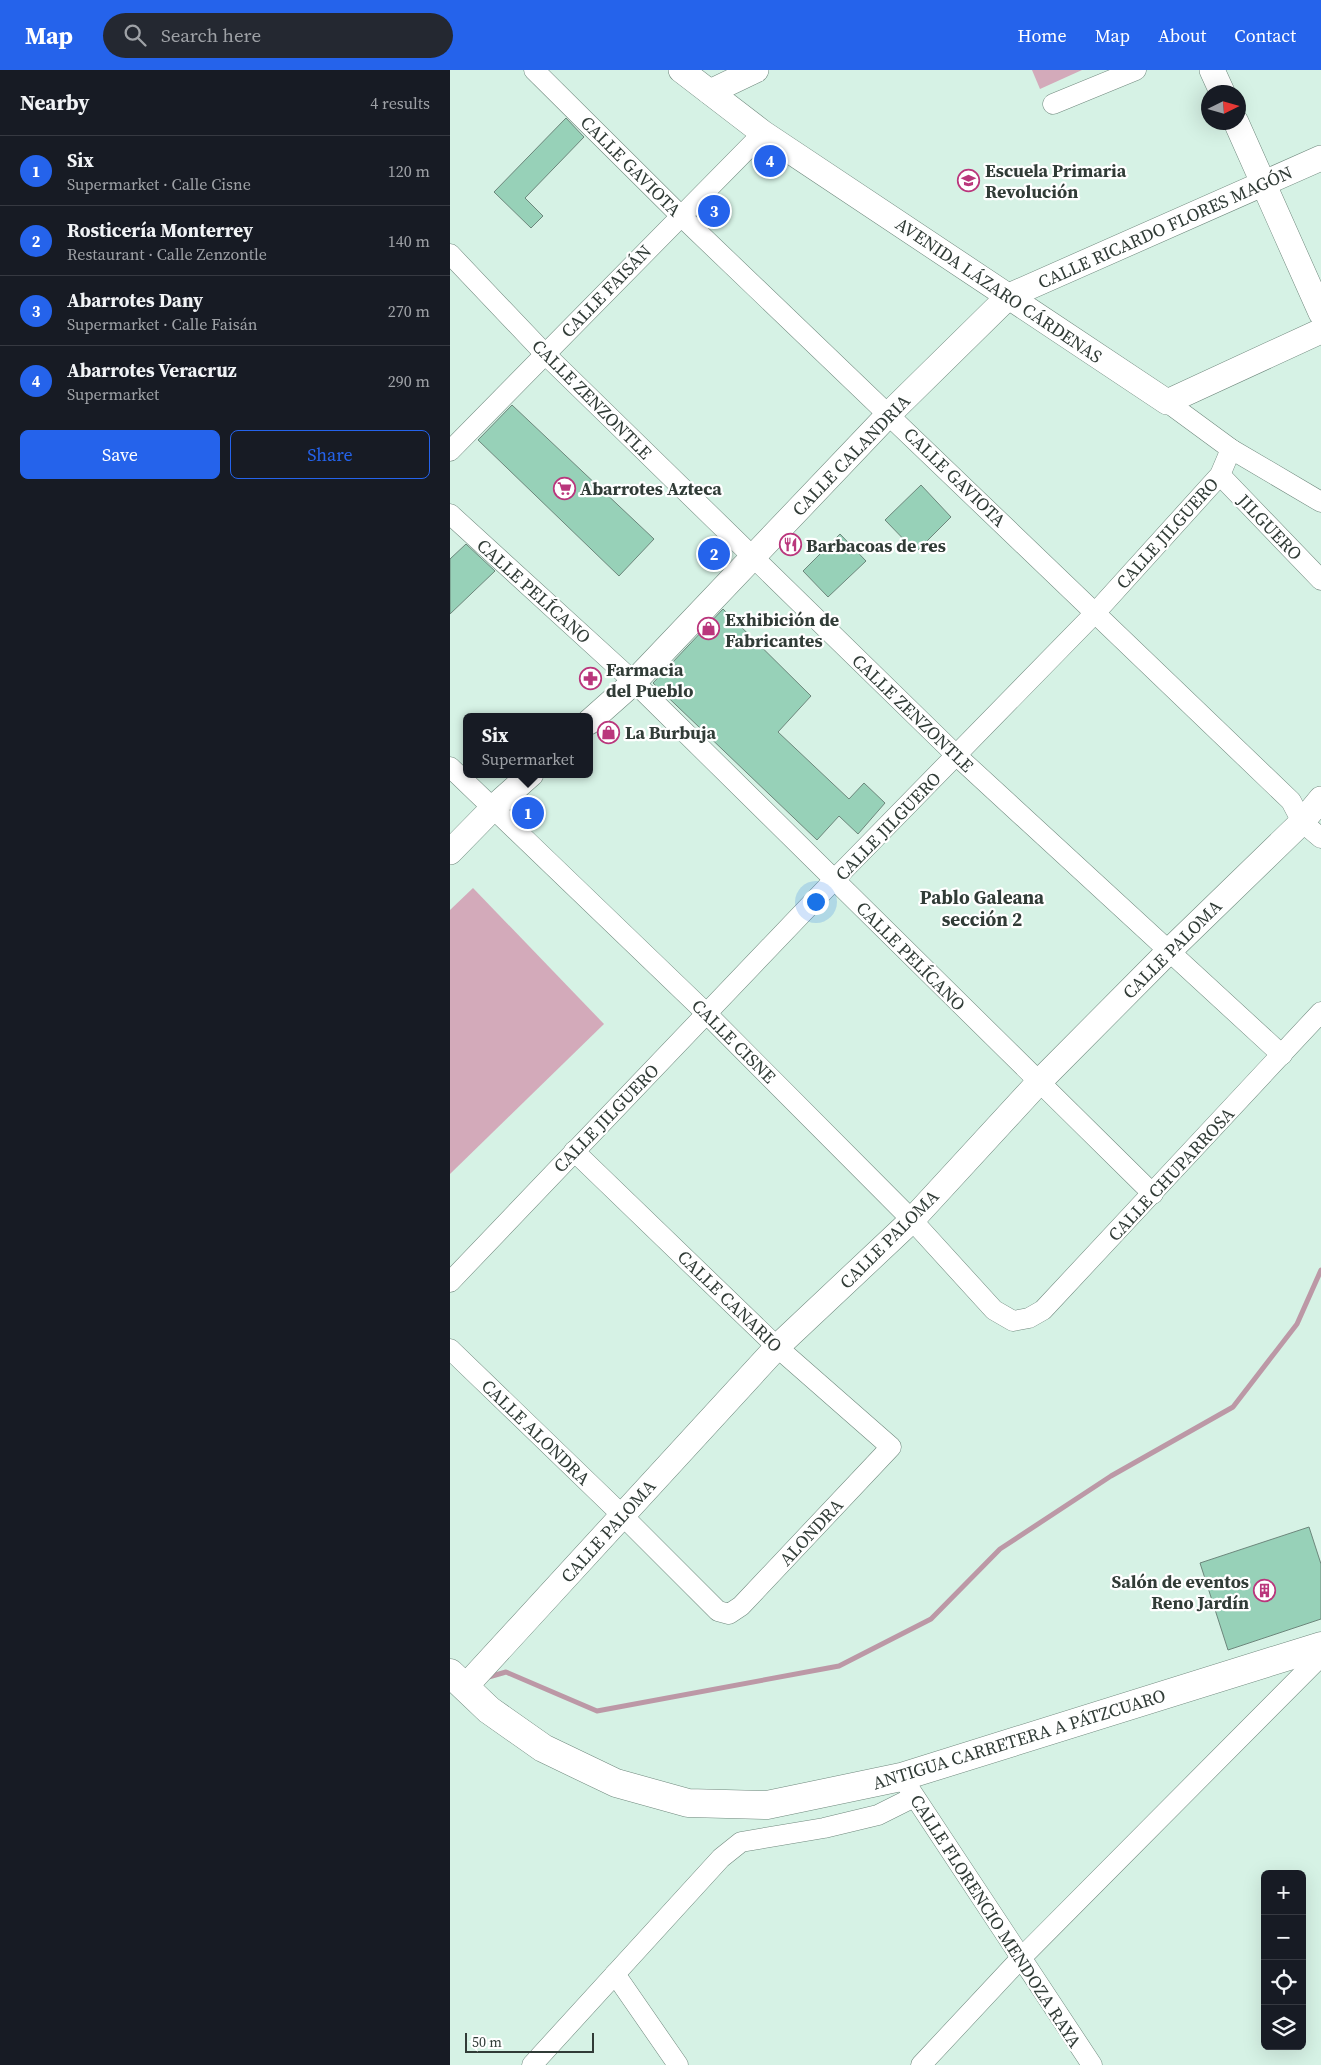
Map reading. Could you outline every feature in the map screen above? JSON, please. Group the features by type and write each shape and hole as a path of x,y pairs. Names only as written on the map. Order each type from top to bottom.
{"main road":[{"name":"ANTIGUA CARRETERA A PÁTZCUARO","path":"458,1680 489,1710 543,1748 616,1783 688,1803 767,1805 908,1787 1321,1646"}],"street":[{"name":"CALLE GAVIOTA","path":"534,70 680,215 1096,612 1308,806 1321,838"},
{"path":"710,92 756,70"},
{"path":"1053,104 1136,70"},
{"path":"1212,70 1219,85"},
{"name":"AVENIDA LÁZARO CÁRDENAS","path":"685,71 763,132 1167,402 1232,449 1321,502"},
{"path":"1240,130 1321,313"},
{"name":"CALLE FAISÁN","path":"450,450 763,132"},
{"name":"CALLE RICARDO FLORES MAGÓN","path":"1009,296 1321,158"},
{"name":"CALLE ZENZONTLE","path":"450,254 545,354 956,756 1282,1055"},
{"name":"CALLE CALANDRIA","path":"593,718 634,682 889,414 1009,296"},
{"path":"1167,402 1321,332"},
{"name":"CALLE JILGUERO","path":"450,1282 834,880 1096,612 1220,475 1232,449"},
{"name":"JILGUERO","path":"1220,475 1321,580"},
{"name":"CALLE PELÍCANO","path":"450,514 634,682 1153,1194"},
{"name":"CALLE CISNE","path":"450,767 494,807 706,1014 912,1220 994,1310 1012,1321"},
{"path":"450,852 494,807 527,778"},
{"name":"CALLE PALOMA","path":"458,1680 622,1515 777,1347 912,1220 1039,1082 1308,806"},
{"name":"CALLE CHUPARROSA","path":"1012,1321 1029,1318 1043,1310 1321,1012"},
{"name":"CALLE CANARIO","path":"574,1151 777,1347 891,1447"},
{"name":"CALLE ALONDRA","path":"450,1349 622,1515 718,1611 729,1614"},
{"name":"ALONDRA","path":"729,1614 741,1606 891,1447"},
{"path":"921,2065 1021,1958 1321,1656"},
{"path":"532,2065 721,1858 741,1842 824,1828 878,1815 908,1787"},
{"name":"CALLE FLORENCIO MENDOZA RAYA","path":"908,1787 1092,2065"},
{"path":"615,1974 678,2065"}],"shaded area":[{"path":"1032,70 1082,70 1040,89"},
{"path":"473,888 604,1024 450,1174 450,910"}],"building":[{"path":"566,118 584,137 525,198 543,216 531,228 494,192"},
{"name":"Abarrotes Azteca","path":"512,405 654,539 619,576 478,440"},
{"path":"921,485 951,517 916,552 885,520"},
{"path":"840,534 866,561 828,597 803,571"},
{"path":"466,544 495,571 450,614 450,559"},
{"path":"723,609 811,696 778,732 849,799 864,783 885,803 858,834 839,816 817,840 653,683"},
{"name":"Salón de eventos Reno Jardín","path":"1309,1527 1321,1564 1321,1619 1228,1650 1200,1563"}],"waterway":[{"path":"485,1678 506,1672 597,1711 839,1666 931,1619 1000,1549 1111,1476 1233,1407 1297,1324 1321,1270"}],"place":[{"name":"Abarrotes Veracruz","path":"770,161"},
{"name":"Escuela Primaria Revolución","path":"969,180"},
{"name":"Abarrotes Dany","path":"714,211"},
{"name":"Abarrotes Azteca","path":"564,488"},
{"name":"Barbacoas de res","path":"790,545"},
{"name":"Rosticería Monterrey","path":"714,554"},
{"name":"Exhibición de Fabricantes","path":"709,629"},
{"name":"Farmacia del Pueblo","path":"590,679"},
{"name":"La Burbuja","path":"609,732"},
{"name":"Six","path":"528,813"},
{"name":"Salón de eventos Reno Jardín","path":"1265,1591"}],"district":[{"name":"Pablo Galeana sección 2","path":"982,908"}]}
